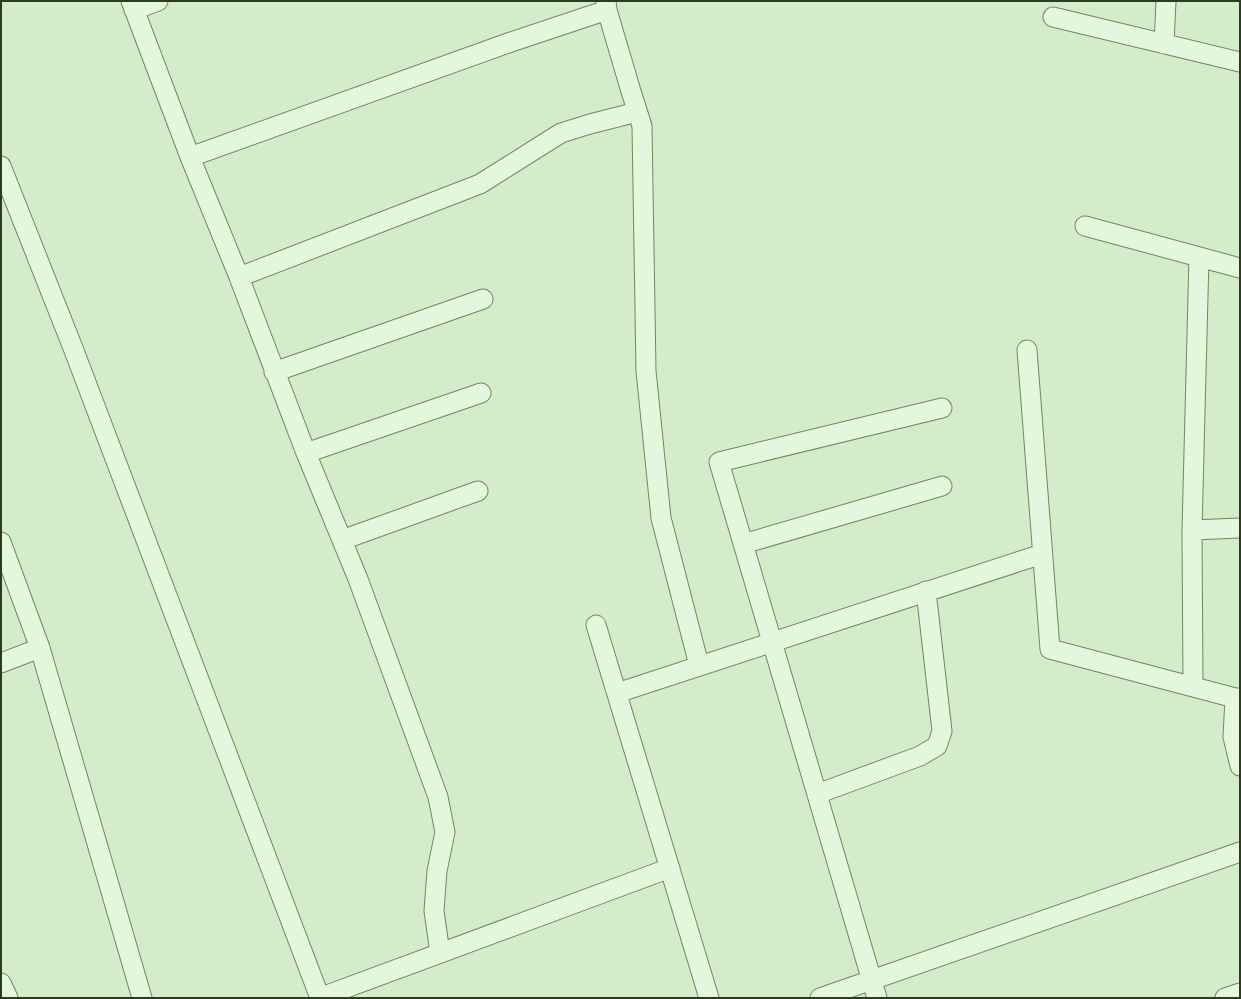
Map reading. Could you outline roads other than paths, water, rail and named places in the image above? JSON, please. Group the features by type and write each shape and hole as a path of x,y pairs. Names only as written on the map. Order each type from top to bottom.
{"street":[{"path":"158,1 133,6 190,157 239,277 274,372 342,540 438,797 445,832 437,871 434,911 440,953"},
{"path":"1164,44 1166,1"},
{"path":"190,157 504,45 607,5 642,126 646,371 660,518 700,666"},
{"path":"1053,17 1240,62"},
{"path":"239,277 480,184 561,133 637,112"},
{"path":"1,166 76,356 319,998 670,868"},
{"path":"1086,226 1240,268"},
{"path":"1193,687 1192,530 1199,257"},
{"path":"274,372 484,299"},
{"path":"1027,350 1050,650 1238,698 1233,737 1240,766"},
{"path":"306,453 481,393"},
{"path":"877,998 719,462 942,408"},
{"path":"743,544 942,486"},
{"path":"342,540 478,491"},
{"path":"1192,530 1240,528"},
{"path":"1,542 40,648 142,998"},
{"path":"616,693 1042,554"},
{"path":"817,794 920,756 937,746 942,731 926,591"},
{"path":"596,625 709,998"},
{"path":"1,663 40,648"},
{"path":"820,998 1240,852"},
{"path":"1,982 8,998"},
{"path":"1225,998 1240,993"}]}
